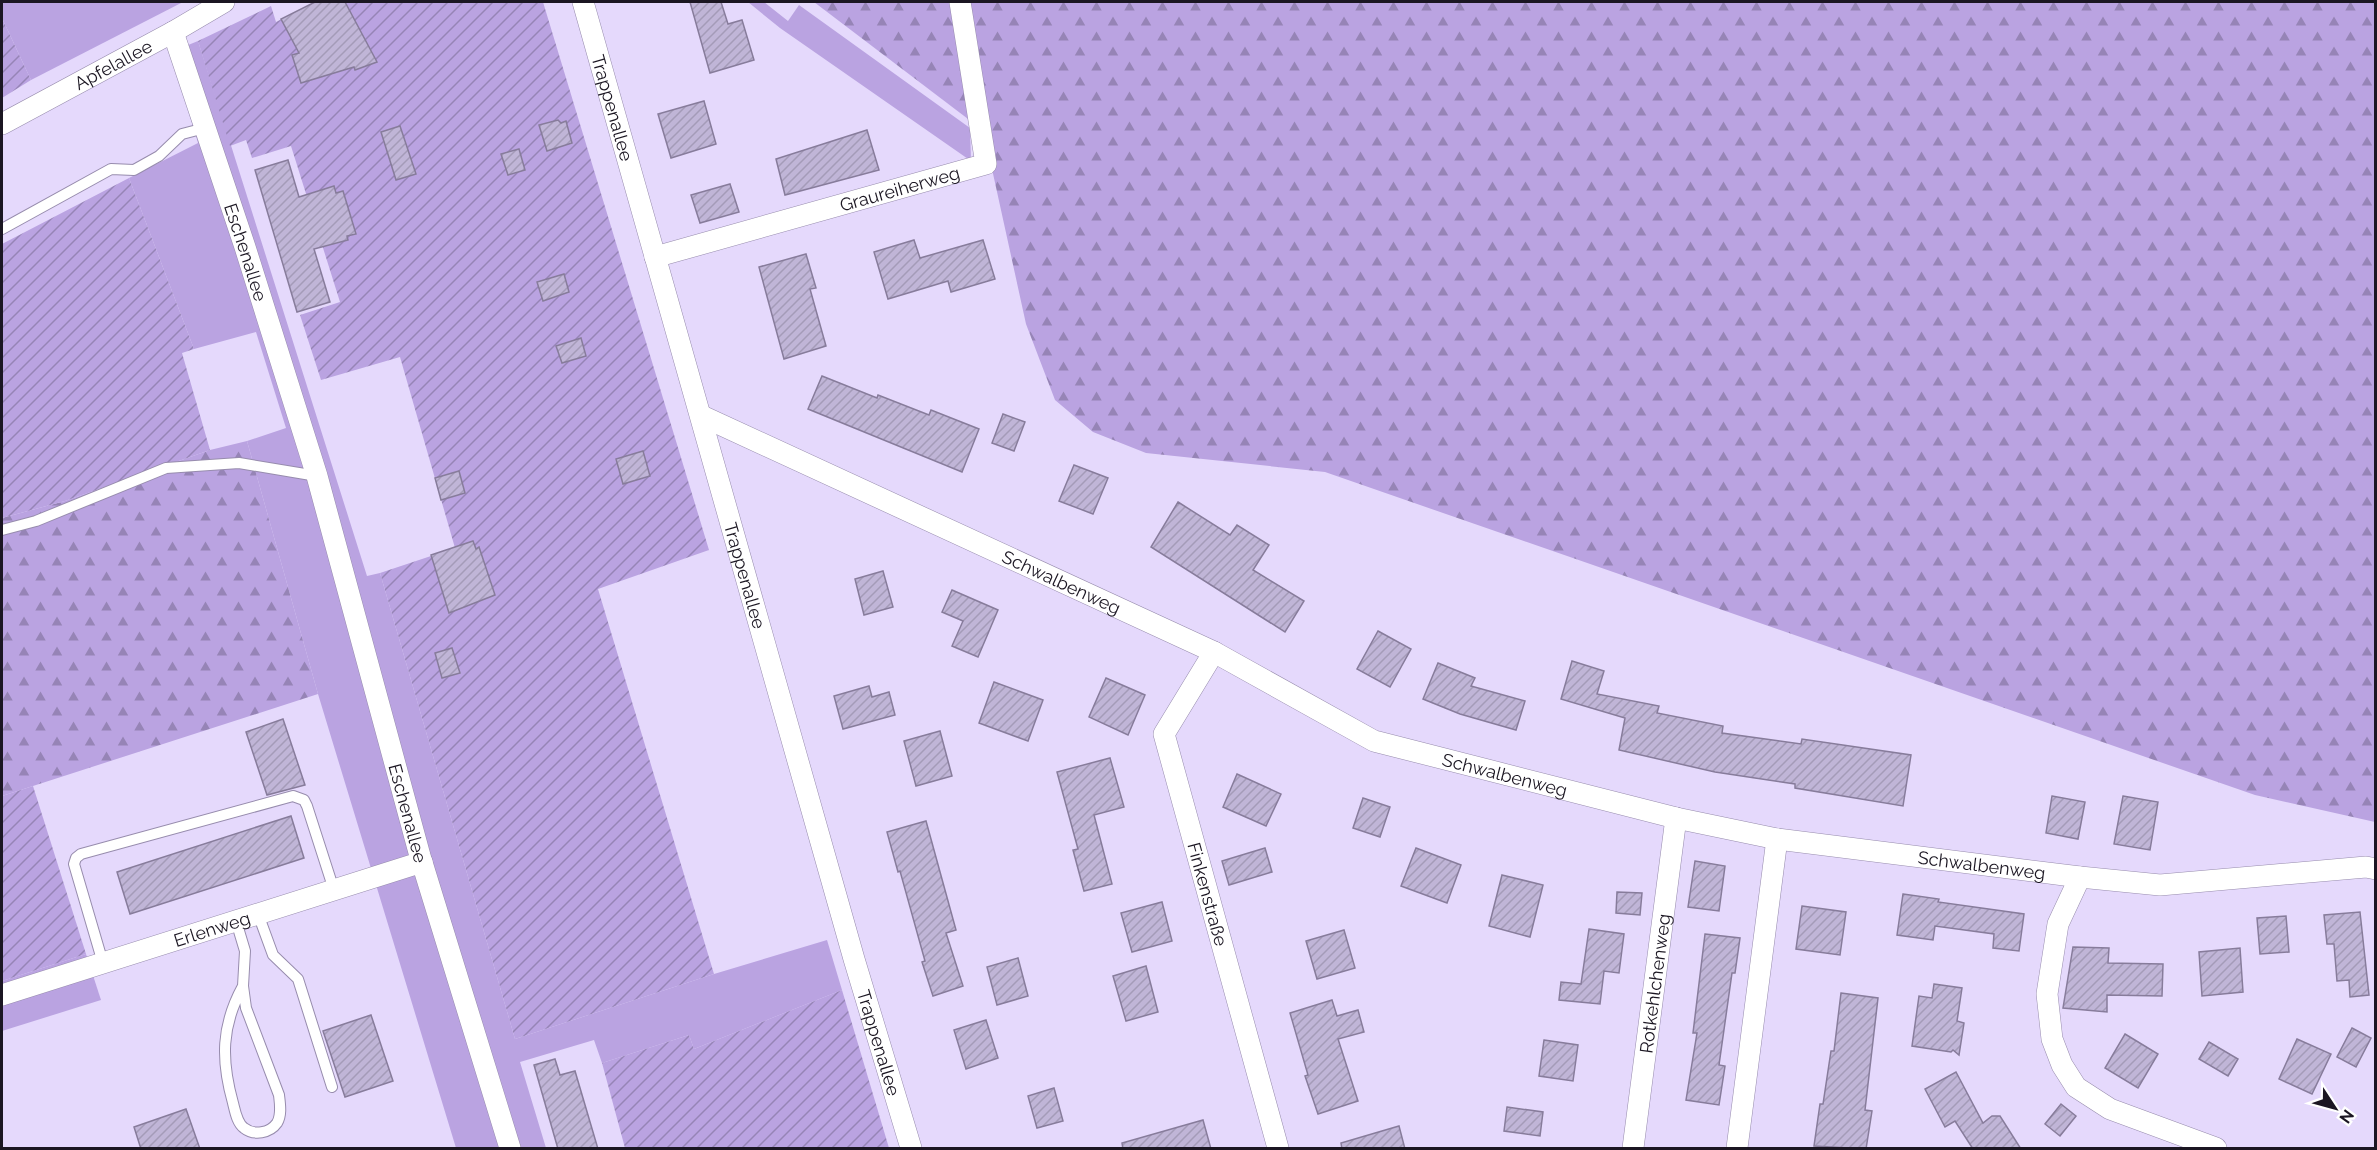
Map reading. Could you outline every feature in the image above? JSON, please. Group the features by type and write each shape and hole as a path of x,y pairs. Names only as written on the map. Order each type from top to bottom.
{"street":[{"name":"Apfelallee","path":"2,124 224,2"},
{"name":"Trappenallee","path":"583,2 702,416 850,948 911,1149"},
{"name":"Graureiherweg","path":"655,257 986,164 960,2"},
{"name":"Eschenallee","path":"173,32 317,476 422,862 510,1149"},
{"name":"Schwalbenweg","path":"702,416 1214,652 1374,741 1676,818 1777,838 2080,877 2160,885 2366,867 2376,869"},
{"name":"Finkenstraße","path":"1214,652 1164,734 1278,1149"},
{"name":"Rotkehlchenweg","path":"1633,1149 1676,818"},
{"path":"1737,1149 1777,838"},
{"name":"Erlenweg","path":"2,995 422,862"},
{"path":"2080,877 2058,924 2047,994 2052,1039 2062,1065 2076,1087 2110,1109 2216,1149"}],"lane":[{"path":"2,229 111,169 134,170 159,156 182,134 205,128"},
{"path":"2,530 36,521 166,468 238,463 317,476"},
{"path":"103,963 74,864 76,858 81,854 293,796 304,800 308,806 334,890"},
{"path":"258,914 273,955 298,979 332,1087"},
{"path":"236,921 245,951 243,986 246,1008 279,1095 281,1111 277,1123 264,1132 252,1132 242,1127 237,1118 224,1063 225,1041 233,1005 243,986"}],"green space":[{"path":"2,2 183,2 31,80 2,18"},
{"path":"315,2 543,2 709,550 598,589 714,974 515,1039 380,573 455,548 400,357 321,380 300,315 340,302 291,146 252,158 246,140 230,146 198,41 271,6 276,22"},
{"path":"748,2 764,2 788,21 799,5 970,128 971,161 780,28"},
{"path":"814,2 954,2 972,122"},
{"path":"967,2 2375,2 2375,822 2255,795 1325,472 1146,453 1093,432 1055,400 1026,324 983,128"},
{"path":"2,18 31,80 2,98"},
{"path":"198,41 367,576 380,573 515,1039 827,940 842,990 694,1049 689,1035 602,1063 594,1040 520,1062 546,1148 456,1148 318,694 247,441 286,428 256,332 194,349 129,178 198,143 171,52"},
{"path":"129,178 194,349 182,353 210,450 65,501 2,518 2,244"},
{"path":"247,441 318,694 2,796 2,518 65,501 210,450"},
{"path":"33,786 86,954 2,981 2,796"},
{"path":"86,954 101,1000 2,1031 2,981"},
{"path":"842,990 889,1148 625,1148 602,1063 689,1035 694,1049"}],"building":[{"path":"315,2 345,2 377,62 355,70 354,67 301,83 292,55 299,53 281,19"},
{"path":"690,2 721,2 728,24 742,20 754,60 710,73"},
{"path":"704,101 716,144 671,158 658,114"},
{"path":"558,120 561,123 566,121 572,143 547,151 539,125"},
{"path":"400,126 416,174 396,180 381,132"},
{"path":"867,130 879,170 785,195 776,159"},
{"path":"519,149 525,170 508,175 501,154"},
{"path":"288,160 299,197 334,186 336,193 343,191 356,234 347,236 348,240 314,249 330,302 297,312 255,170"},
{"path":"730,184 739,212 700,223 691,195"},
{"path":"914,240 920,258 983,240 995,279 951,292 948,281 888,299 874,252"},
{"path":"806,254 816,288 810,289 826,346 784,359 759,267"},
{"path":"564,274 569,292 543,301 537,282"},
{"path":"581,338 586,356 562,363 556,346"},
{"path":"822,376 877,398 878,395 929,415 931,410 979,429 962,472 808,409"},
{"path":"1003,414 1025,422 1014,451 992,443"},
{"path":"643,451 650,476 623,484 616,459"},
{"path":"1074,465 1108,478 1093,514 1059,501"},
{"path":"459,471 465,493 441,500 435,478"},
{"path":"1178,502 1230,535 1237,525 1269,545 1253,570 1304,601 1285,632 1151,547"},
{"path":"473,541 476,549 479,547 495,595 449,613 431,555"},
{"path":"883,571 893,607 864,615 855,579"},
{"path":"952,590 998,610 978,657 952,646 963,621 942,612"},
{"path":"1378,631 1411,649 1390,687 1357,669"},
{"path":"452,648 460,673 442,678 435,653"},
{"path":"1572,661 1604,671 1597,694 1659,706 1657,713 1723,726 1722,733 1801,744 1802,739 1911,755 1903,806 1795,788 1795,784 1715,772 1619,750 1625,718 1561,699"},
{"path":"1438,663 1475,678 1471,686 1525,701 1516,730 1460,714 1423,699"},
{"path":"1106,678 1145,695 1128,735 1089,717"},
{"path":"994,682 1043,700 1028,741 979,723"},
{"path":"869,686 872,697 889,692 895,715 843,729 834,696"},
{"path":"283,719 305,785 267,795 246,732"},
{"path":"940,731 952,776 916,786 904,741"},
{"path":"1110,758 1124,807 1094,815 1112,884 1084,891 1073,850 1078,849 1057,772"},
{"path":"1237,774 1281,794 1266,826 1223,807"},
{"path":"2052,796 2085,802 2078,839 2046,833"},
{"path":"2123,796 2158,802 2150,850 2114,844"},
{"path":"1363,798 1390,807 1380,837 1353,828"},
{"path":"291,816 304,858 130,914 117,872"},
{"path":"926,821 956,930 946,933 963,986 933,996 922,962 925,961 900,871 898,872 887,832"},
{"path":"1265,848 1272,872 1229,885 1222,861"},
{"path":"1416,848 1461,865 1447,903 1401,886"},
{"path":"1695,861 1725,866 1719,911 1688,907"},
{"path":"1502,875 1543,885 1530,937 1489,926"},
{"path":"1617,892 1642,893 1640,915 1616,913"},
{"path":"1903,894 1939,899 1938,902 2024,914 2019,951 1993,948 1994,934 1935,926 1933,940 1897,935"},
{"path":"1162,902 1172,941 1132,952 1121,913"},
{"path":"1802,906 1846,912 1840,955 1796,949"},
{"path":"2360,912 2369,995 2350,997 2349,980 2337,981 2334,944 2327,944 2324,915"},
{"path":"2286,916 2289,952 2260,954 2257,918"},
{"path":"1589,929 1624,934 1619,973 1604,971 1600,1004 1559,1000 1561,982 1581,984"},
{"path":"1344,930 1355,968 1317,979 1306,941"},
{"path":"1705,934 1740,938 1735,973 1732,973 1719,1065 1725,1066 1719,1105 1686,1100 1697,1033 1693,1033"},
{"path":"2073,947 2109,948 2108,963 2163,964 2162,996 2107,995 2107,1012 2063,1008"},
{"path":"2240,948 2243,992 2202,996 2199,952"},
{"path":"1018,958 1028,996 997,1005 987,967"},
{"path":"1146,966 1158,1012 1126,1021 1113,976"},
{"path":"1934,984 1962,988 1957,1021 1964,1023 1959,1055 1953,1050 1951,1052 1912,1046 1919,996 1932,998"},
{"path":"1841,993 1878,998 1865,1110 1872,1111 1866,1149 1814,1146 1831,1051 1834,1051"},
{"path":"1332,1000 1337,1016 1358,1010 1364,1032 1338,1039 1358,1101 1318,1114 1305,1076 1308,1075 1290,1013"},
{"path":"371,1015 393,1081 345,1097 323,1031"},
{"path":"986,1020 998,1058 966,1069 954,1030"},
{"path":"2352,1028 2371,1038 2356,1067 2337,1057"},
{"path":"2125,1034 2158,1054 2138,1088 2105,1068"},
{"path":"2297,1039 2331,1054 2312,1094 2279,1079"},
{"path":"1544,1040 1578,1045 1573,1081 1539,1076"},
{"path":"2209,1042 2238,1059 2228,1076 2199,1059"},
{"path":"555,1059 560,1075 575,1071 598,1149 558,1149 534,1065"},
{"path":"1956,1072 1983,1123 1992,1116 2000,1116 2021,1149 1973,1149 1955,1121 1945,1127 1925,1089"},
{"path":"1054,1088 1063,1121 1037,1128 1028,1096"},
{"path":"2061,1104 2076,1116 2060,1136 2045,1124"},
{"path":"1507,1107 1543,1112 1540,1136 1504,1131"},
{"path":"186,1109 200,1149 141,1149 134,1127"},
{"path":"1203,1120 1211,1149 1123,1149 1122,1143"},
{"path":"1399,1126 1405,1149 1342,1149 1341,1143"}]}
